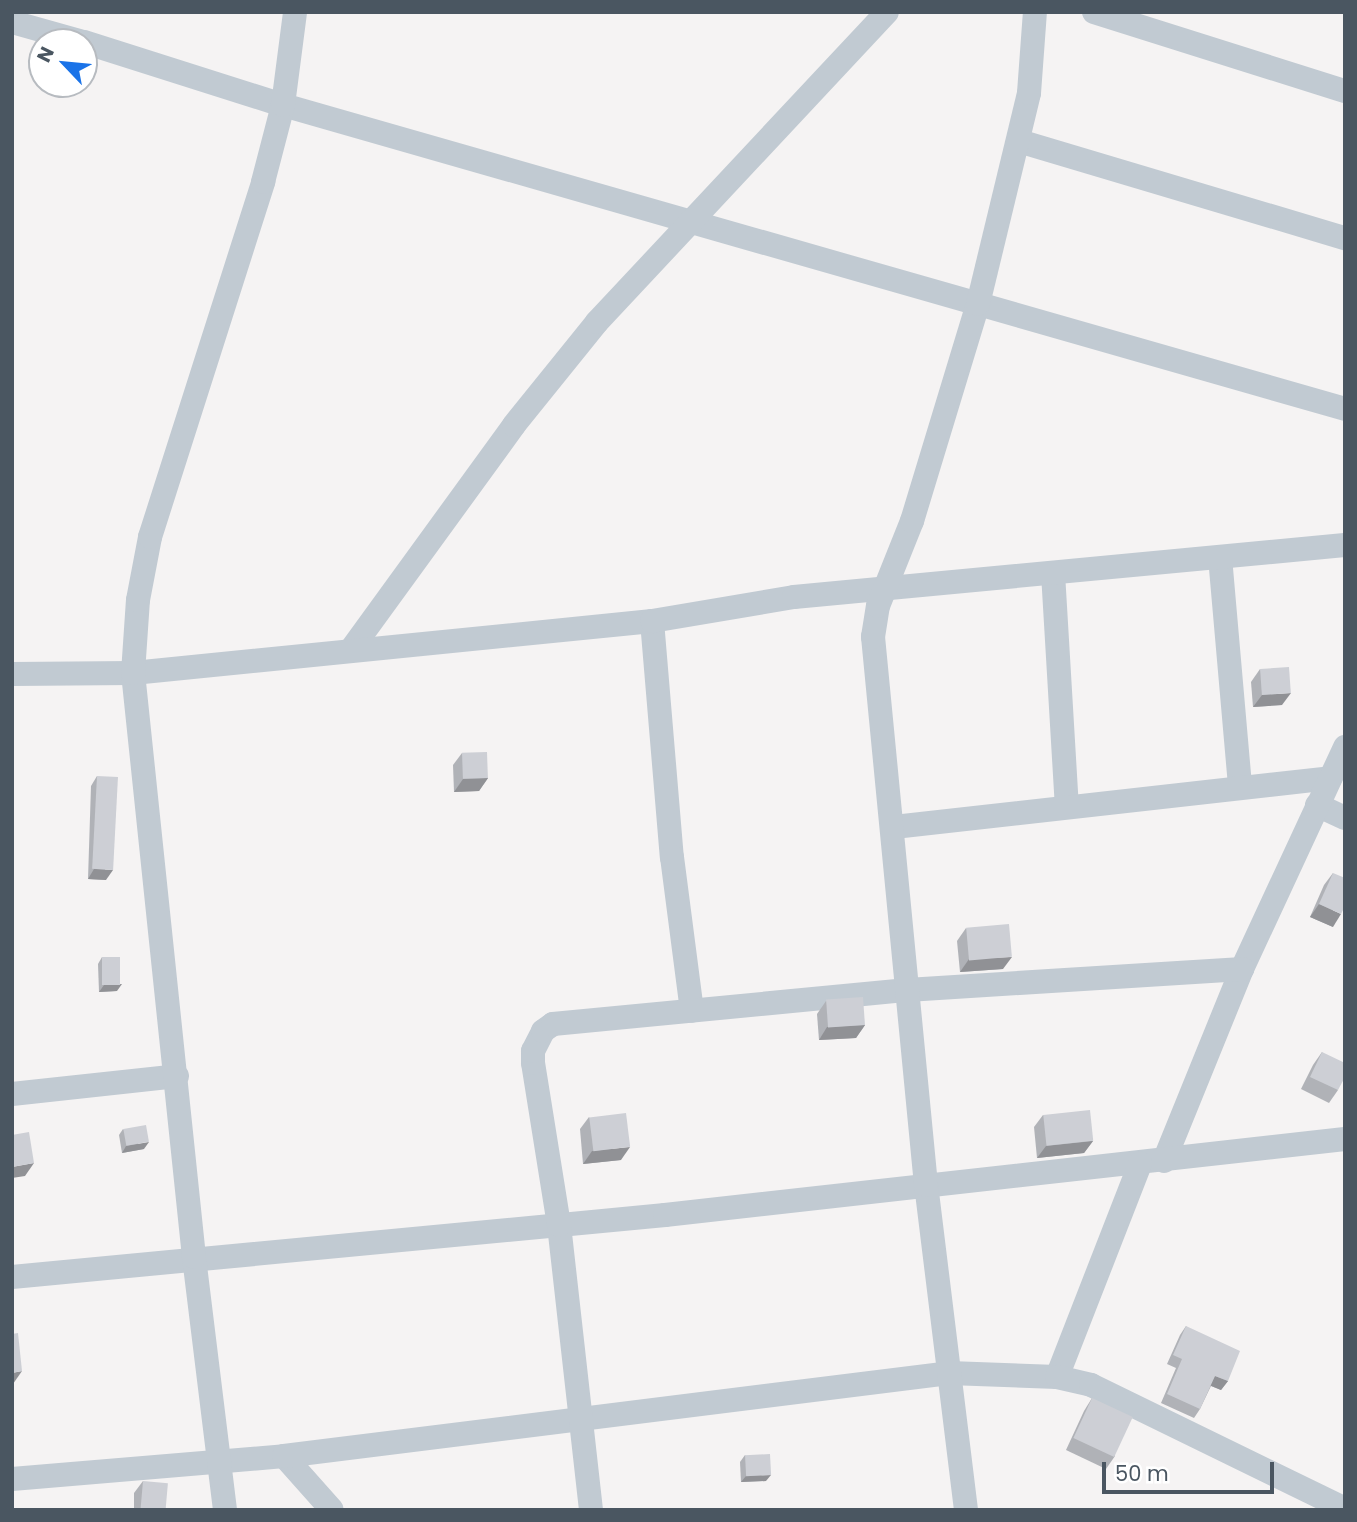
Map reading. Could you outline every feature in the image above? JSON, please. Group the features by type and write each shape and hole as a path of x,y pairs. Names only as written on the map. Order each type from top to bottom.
{"street":[{"path":"225,1510 194,1257 134,673 138,600 150,537 243,257 283,105 295,12"},
{"path":"350,651 514,425 597,322 688,221 887,12"},
{"path":"966,1510 926,1185 894,827 873,637 885,588 912,520 978,304 1019,141 1030,82 1035,12"},
{"path":"1094,12 1345,91"},
{"path":"12,22 33,28"},
{"path":"98,47 283,105 1345,409"},
{"path":"1019,141 1345,238"},
{"path":"12,674 134,673 652,621 794,597 1345,545"},
{"path":"1220,558 1240,785"},
{"path":"1053,573 1067,806"},
{"path":"652,621 672,858 692,1012"},
{"path":"1057,1377 1152,1163 1345,747"},
{"path":"894,827 1240,785 1330,778"},
{"path":"1317,805 1345,818"},
{"path":"591,1510 559,1225 533,1063 536,1040 553,1024 907,990 1242,969"},
{"path":"12,1094 177,1076"},
{"path":"12,1277 194,1257 559,1225 1152,1163 1345,1139"},
{"path":"12,1479 284,1456 949,1373 1057,1377 1117,1396 1339,1501"},
{"path":"284,1456 332,1510"}],"building":[{"path":"1289,667 1291,693 1262,695 1260,669"},
{"path":"487,752 488,778 463,779 462,753"},
{"path":"97,776 118,777 113,870 92,869"},
{"path":"1333,873 1345,878 1345,906 1341,914 1319,904"},
{"path":"1009,924 1012,957 969,961 966,928"},
{"path":"102,957 120,957 120,985 102,985"},
{"path":"863,997 865,1025 828,1028 826,1000"},
{"path":"1322,1052 1345,1063 1345,1077 1338,1090 1310,1077"},
{"path":"1090,1110 1093,1141 1046,1146 1043,1115"},
{"path":"626,1113 630,1147 593,1151 589,1118"},
{"path":"146,1125 149,1142 126,1146 123,1129"},
{"path":"29,1132 34,1163 12,1167 12,1135"},
{"path":"1186,1326 1240,1351 1228,1381 1215,1376 1200,1409 1167,1394 1182,1359 1173,1355"},
{"path":"18,1333 22,1371 12,1373 12,1334"},
{"path":"1092,1398 1133,1417 1114,1457 1073,1438"},
{"path":"770,1454 771,1475 746,1476 745,1455"},
{"path":"143,1481 168,1483 166,1510 140,1510"}]}
